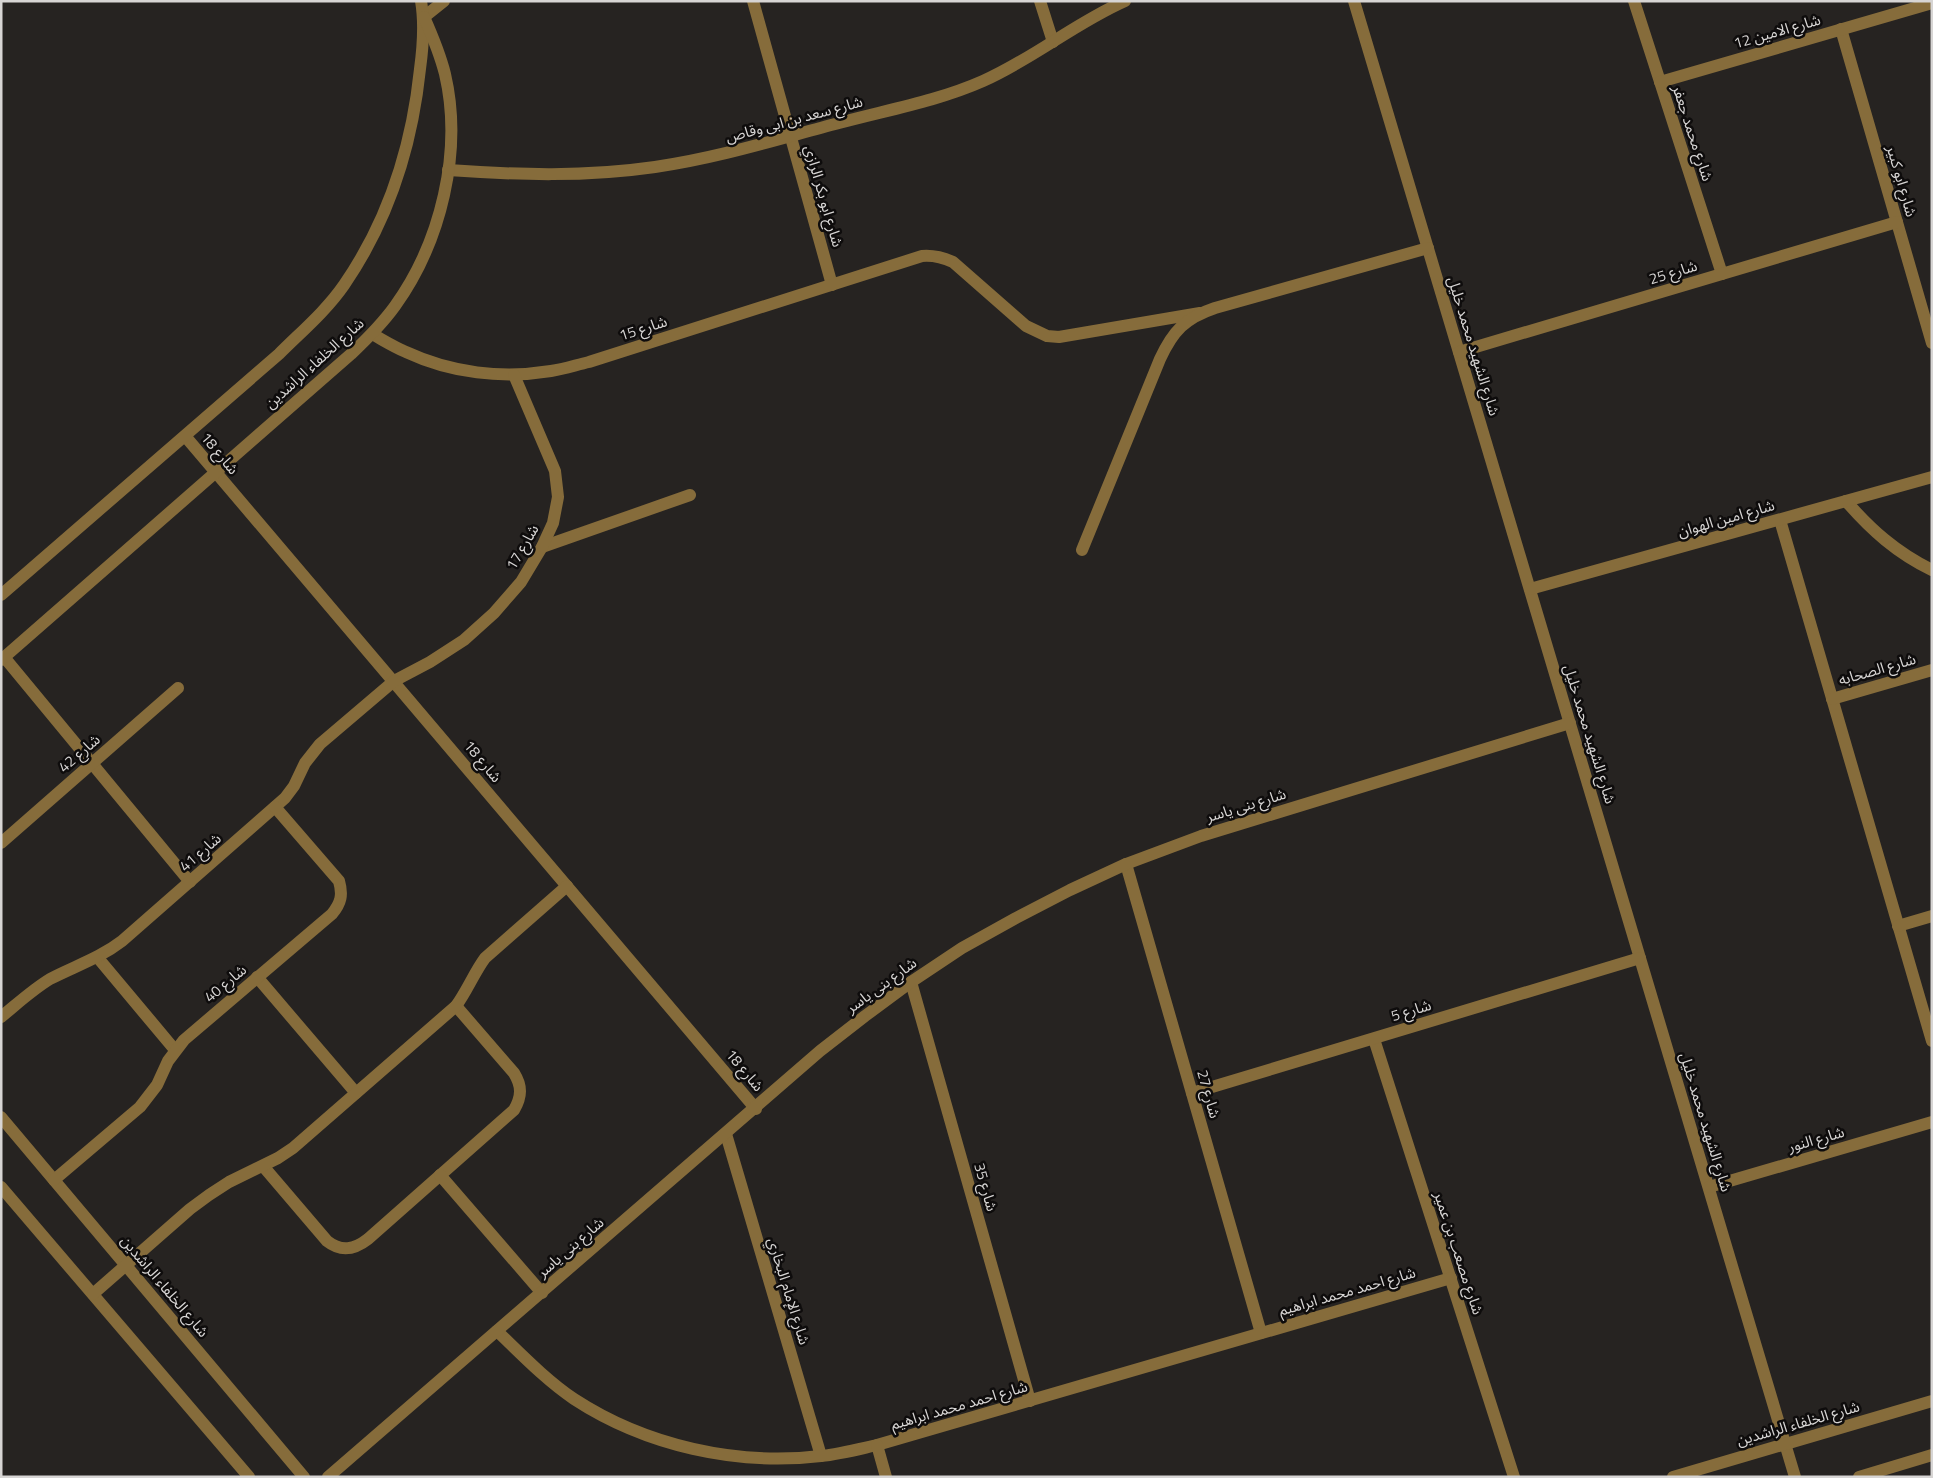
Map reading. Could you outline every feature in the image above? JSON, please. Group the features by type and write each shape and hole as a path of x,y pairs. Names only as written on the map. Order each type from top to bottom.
{"street":[{"path":"421,1 424,16 444,1"},
{"name":"شارع ابو بكر الرازي","path":"753,1 832,285"},
{"path":"1040,1 1053,42"},
{"name":"شارع سعد بن ابى وقاص","path":"448,170 517,175 586,174 655,167 724,154 958,90 1007,69 1080,24 1125,1"},
{"name":"شارع الشهيد محمد خليل","path":"1354,1 1795,1477"},
{"name":"شارع محمد جعفر","path":"1634,1 1722,274"},
{"name":"شارع الامين 12","path":"1660,82 1932,3"},
{"name":"شارع الخلفاء الراشدين","path":"3,658 352,354 372,334 395,305 430,241 441,206 448,170 451,138 450,106 445,74 424,16"},
{"name":"شارع الخلفاء الراشدين","path":"1,595 312,322 343,286 368,247 388,206 412,125 418,88 424,16"},
{"name":"شارع ابو كبير","path":"1841,29 1932,343"},
{"name":"شارع 25","path":"1459,352 1897,222"},
{"path":"1082,550 1166,345 1187,321 1200,313 1428,248"},
{"name":"شارع 15","path":"372,334 405,352 440,365 477,373 514,375 552,371 588,362 922,256 933,255 944,257 954,262 1026,326 1047,336 1059,337 1200,313"},
{"name":"شارع 17","path":"394,681 430,662 464,640 494,613 521,582 554,523 558,498 555,471 514,375"},
{"name":"شارع 18","path":"184,436 756,1109"},
{"name":"شارع امين الهوان","path":"1530,589 1932,477"},
{"path":"542,547 690,495"},
{"path":"1846,501 1866,524 1889,545 1915,562 1932,570"},
{"path":"1780,520 1932,1041"},
{"path":"3,658 190,882"},
{"name":"شارع الصحابه","path":"1832,699 1932,670"},
{"name":"شارع 41","path":"1,1017 33,990 50,979 98,958 122,941 275,807 294,786 304,763 312,753 394,681"},
{"name":"شارع 42","path":"1,843 178,688"},
{"name":"شارع بنى ياسر","path":"328,1477 820,1052 911,982 962,948 1070,890 1126,864 1201,836 1570,723"},
{"name":"شارع 40","path":"54,1180 140,1107 157,1085 175,1050 193,1031 332,914 341,899 342,890 334,874 275,807"},
{"name":"شارع 27","path":"1126,864 1261,1334"},
{"path":"93,1294 190,1209 229,1182 263,1166 292,1148 356,1093 456,1006 485,958 567,886"},
{"path":"1898,926 1932,916"},
{"path":"98,958 175,1050"},
{"name":"شارع 5","path":"1192,1093 1640,958"},
{"path":"257,978 356,1093"},
{"name":"شارع 35","path":"911,982 1030,1401"},
{"path":"263,1166 334,1246 352,1248 368,1239 514,1110 519,1101 521,1091 519,1081 514,1073 456,1006"},
{"name":"شارع مصعب بن عمير","path":"1374,1039 1514,1477"},
{"name":"شارع الخلفاء الراشدين","path":"1,1117 304,1477"},
{"name":"شارع النور","path":"1709,1187 1932,1122"},
{"name":"شارع الإمام البخاري","path":"726,1134 822,1456"},
{"path":"440,1175 542,1293"},
{"path":"1,1187 249,1477"},
{"name":"شارع احمد محمد ابراهيم","path":"498,1331 534,1367 575,1399 620,1424 668,1443 718,1454 770,1459 822,1456 877,1445 1450,1278"},
{"name":"شارع الخلفاء الراشدين","path":"1672,1477 1932,1401"},
{"path":"877,1445 886,1477"},
{"path":"1859,1477 1932,1455"}]}
